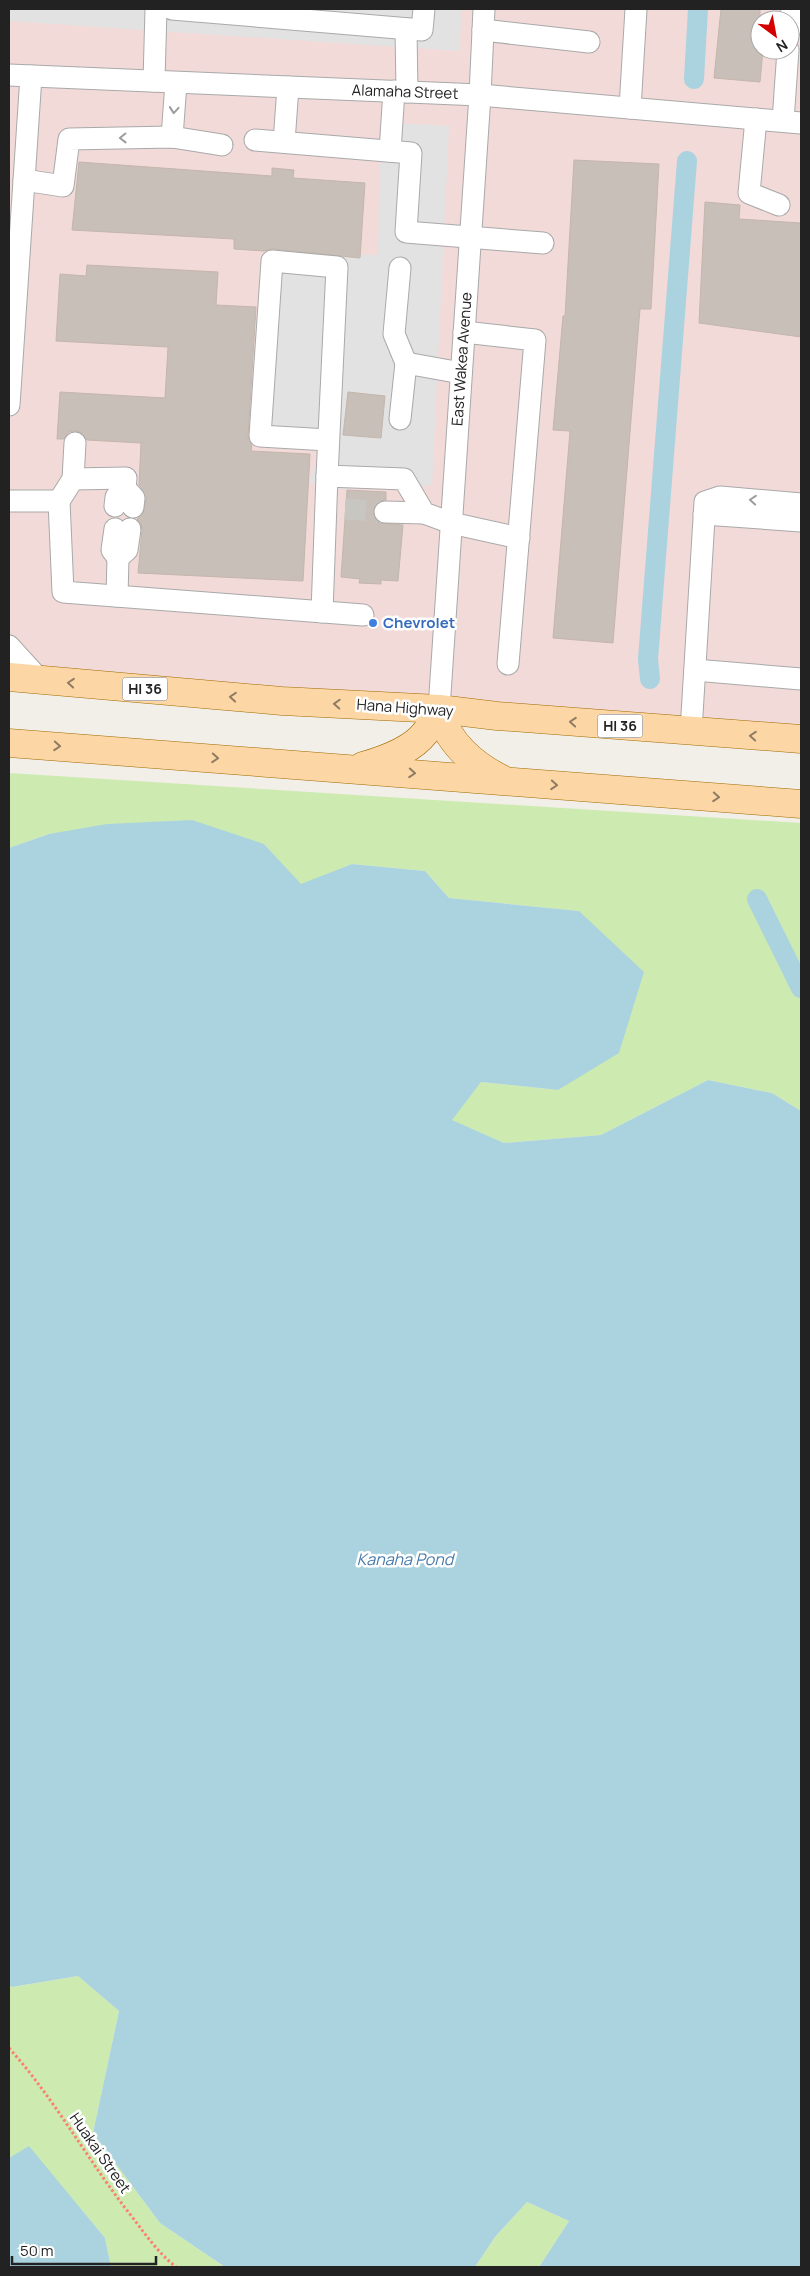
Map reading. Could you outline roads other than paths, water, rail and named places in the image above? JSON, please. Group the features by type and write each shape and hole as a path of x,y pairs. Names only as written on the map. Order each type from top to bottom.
{"main road":[{"name":"Hana Highway","path":"9,677 282,701 439,709 497,716 801,739"},
{"path":"346,768 380,760 412,745 425,734 439,709"},
{"path":"439,709 442,721 463,751 480,766 505,781"},
{"path":"9,743 801,804"}],"street":[{"path":"154,81 156,9"},
{"path":"172,9 422,30 424,9"},
{"name":"East Wakea Avenue","path":"439,709 471,237 484,9"},
{"path":"630,108 636,9"},
{"path":"390,151 400,92 406,29"},
{"path":"483,30 589,42"},
{"path":"789,60 792,122"},
{"name":"Alamaha Street","path":"9,75 480,95 792,122"},
{"path":"9,405 12,302 24,180 31,76"},
{"path":"172,138 176,83"},
{"path":"284,142 288,87"},
{"path":"756,118 749,193 779,205"},
{"path":"24,180 63,186 70,139 172,138 222,145"},
{"path":"255,140 412,153 406,232 543,243"},
{"path":"322,612 336,509 327,476 337,267 272,261 260,436 328,440"},
{"path":"400,268 394,334 406,363 400,419"},
{"path":"464,332 535,340 508,664"},
{"path":"406,363 461,373"},
{"path":"75,443 72,479 59,501 63,592 363,616"},
{"path":"327,476 404,479 424,513"},
{"path":"72,479 126,478 125,488 134,498 124,507"},
{"path":"691,731 705,502 720,497 801,504"},
{"path":"9,500 59,501"},
{"path":"385,512 424,513 451,523 519,538"},
{"path":"704,514 801,521"},
{"path":"117,596 118,558 127,550 122,529"},
{"path":"9,646 40,680"},
{"path":"695,670 801,679"}],"water":[{"name":"Kanaha Pond","path":"192,820 264,844 301,884 352,864 425,871 449,898 579,911 644,972 619,1053 558,1090 481,1082 452,1120 504,1143 601,1135 708,1080 772,1093 801,1111 801,2267 539,2267 569,2221 527,2202 495,2237 475,2267 225,2267 160,2223 93,2133 119,2011 78,1976 12,1987 9,1985 9,848 49,834 107,824"},
{"path":"29,2146 105,2238 111,2267 9,2267 9,2158"}],"waterway":[{"path":"694,79 698,9"},
{"path":"650,679 648,659 687,161"},
{"path":"757,899 801,988"}],"tunnel":[{"path":"345,509 385,512"}],"place":[{"name":"Chevrolet","path":"373,623"}]}
